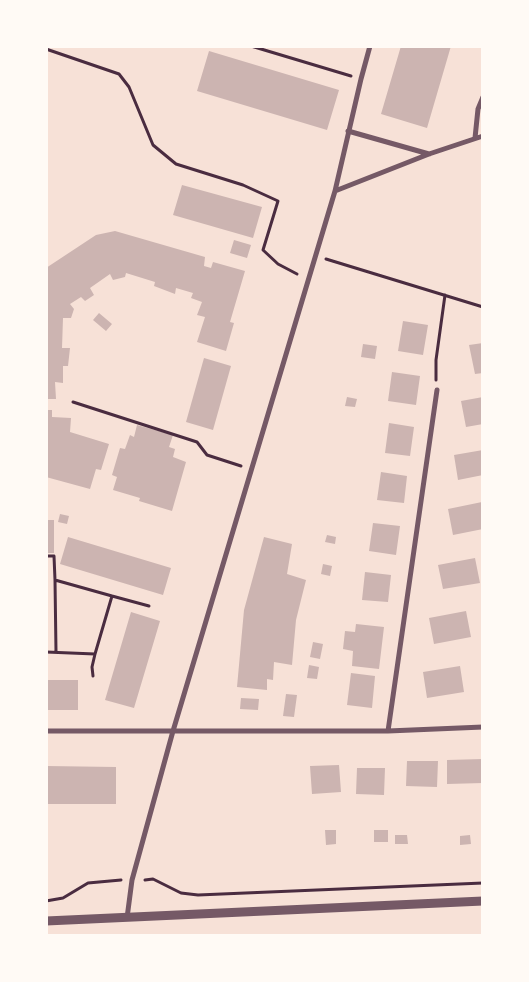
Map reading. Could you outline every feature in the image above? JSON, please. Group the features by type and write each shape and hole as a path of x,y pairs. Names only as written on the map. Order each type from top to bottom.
{"street":[{"path":"126,918 132,880 173,731 335,191 370,46"},
{"path":"475,138 478,109 483,98"},
{"path":"348,131 429,154"},
{"path":"335,191 429,154 483,136"},
{"path":"388,731 437,390"},
{"path":"46,731 388,731 483,727"},
{"path":"46,920 483,901"}],"path":[{"path":"251,46 361,78"},
{"path":"46,49 118,74 129,87 153,145 176,164 243,185 278,201 263,250 278,264 308,280"},
{"path":"316,256 483,307"},
{"path":"437,390 436,360 445,295"},
{"path":"73,402 196,442 207,455 251,469"},
{"path":"46,556 54,556 56,652"},
{"path":"55,580 149,606"},
{"path":"93,676 92,666 112,596"},
{"path":"46,652 95,654"},
{"path":"46,901 63,898 88,883 112,879 152,879 181,893 198,895 483,883"}],"building":[{"path":"401,46 451,46 427,128 381,114"},
{"path":"209,51 339,90 327,130 197,91"},
{"path":"182,185 262,207 253,238 173,215"},
{"path":"115,231 205,257 204,266 211,268 213,262 245,271 230,322 234,323 226,351 197,342 205,317 197,315 202,302 191,298 193,293 176,288 175,294 154,286 155,282 126,273 125,277 113,280 110,274 90,288 94,295 85,301 81,297 70,304 74,309 71,318 63,318 62,348 70,348 68,366 63,366 63,383 55,382 56,399 46,399 46,268 96,235"},
{"path":"234,240 251,245 247,258 230,253"},
{"path":"99,313 112,324 106,331 93,320"},
{"path":"403,321 428,325 423,355 398,351"},
{"path":"483,343 483,373 475,374 469,345"},
{"path":"363,344 377,346 375,359 361,357"},
{"path":"204,358 231,366 213,430 186,422"},
{"path":"392,372 420,376 416,405 388,401"},
{"path":"347,397 357,399 355,407 345,406"},
{"path":"483,397 483,424 466,427 461,401"},
{"path":"46,410 52,410 52,417 71,418 70,432 109,444 101,470 96,469 90,489 46,477"},
{"path":"389,423 414,427 410,456 385,453"},
{"path":"137,425 173,435 169,447 175,449 173,457 186,462 172,511 139,501 140,498 113,490 117,477 112,475 120,448 125,449 130,435 134,437"},
{"path":"483,450 483,475 458,480 454,455"},
{"path":"381,472 407,476 404,503 377,500"},
{"path":"482,502 483,529 453,535 448,509"},
{"path":"60,514 69,516 67,524 58,522"},
{"path":"46,520 54,520 54,553 46,553"},
{"path":"373,523 400,526 396,555 369,551"},
{"path":"327,535 336,537 335,544 325,542"},
{"path":"68,537 171,568 163,595 60,564"},
{"path":"264,537 292,544 287,574 306,580 296,620 292,665 274,662 273,680 267,679 267,690 237,687 244,610"},
{"path":"475,558 480,583 443,589 438,565"},
{"path":"323,564 332,566 330,576 321,574"},
{"path":"365,572 391,575 388,602 362,600"},
{"path":"466,611 471,637 434,644 429,618"},
{"path":"131,612 160,621 134,708 105,700"},
{"path":"356,624 384,627 379,669 352,666 353,651 343,649 345,631 355,632"},
{"path":"313,642 323,644 320,659 310,657"},
{"path":"309,665 319,667 317,679 307,678"},
{"path":"460,666 464,692 427,698 423,672"},
{"path":"351,673 375,676 372,708 347,705"},
{"path":"46,680 78,680 78,710 46,710"},
{"path":"286,694 297,695 294,717 283,716"},
{"path":"241,698 259,699 258,710 240,709"},
{"path":"483,759 483,783 447,784 447,760"},
{"path":"407,761 438,761 437,787 406,786"},
{"path":"339,765 341,792 312,794 310,766"},
{"path":"46,766 116,767 116,804 46,804"},
{"path":"357,768 385,768 384,795 356,794"},
{"path":"325,830 336,830 336,844 326,845"},
{"path":"374,830 388,830 388,842 374,842"},
{"path":"395,835 407,835 408,844 395,844"},
{"path":"470,835 471,844 460,845 460,836"}]}
